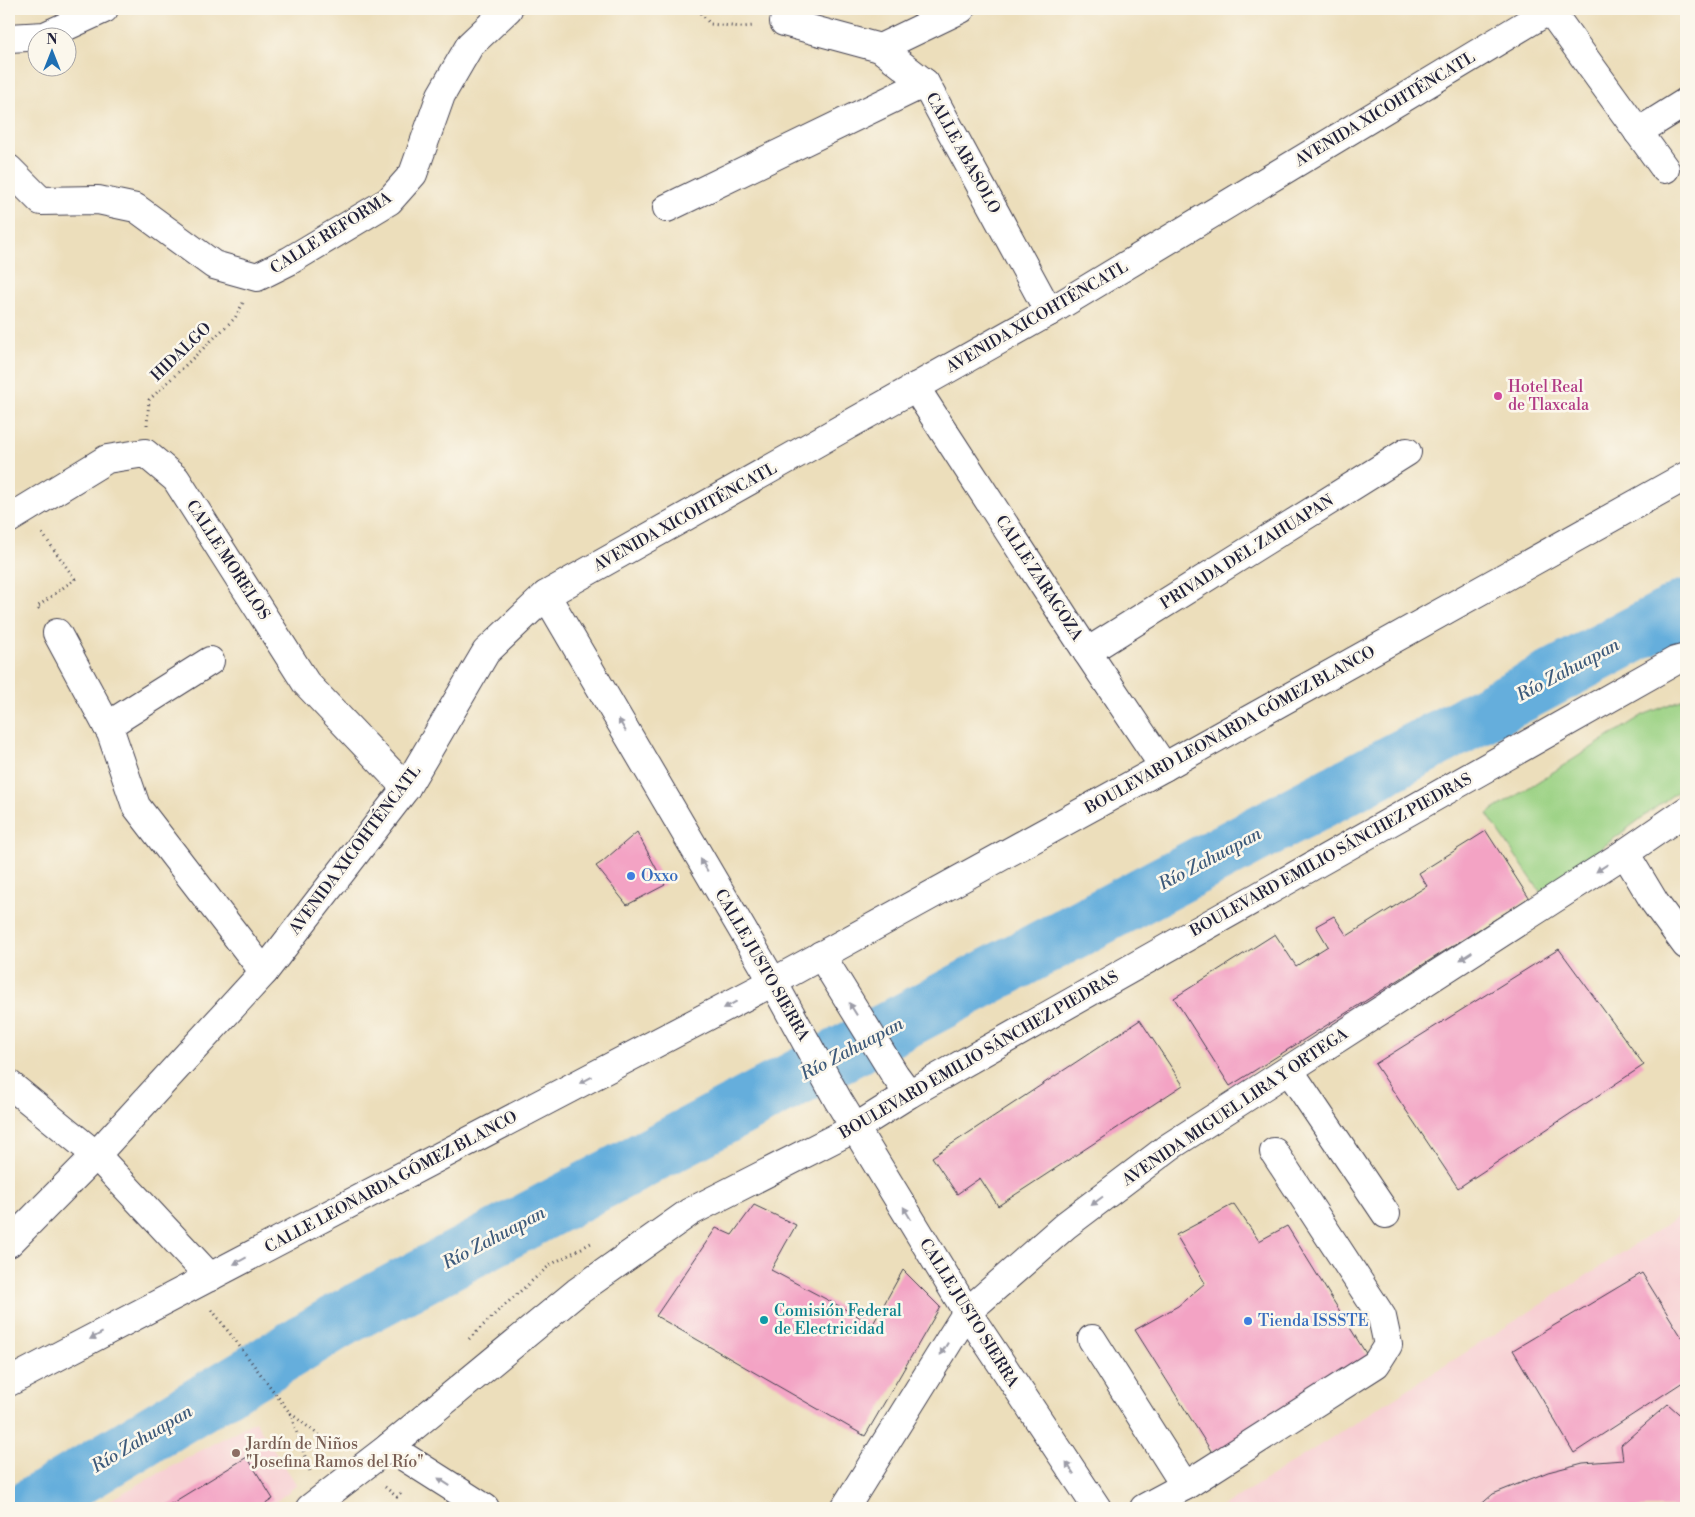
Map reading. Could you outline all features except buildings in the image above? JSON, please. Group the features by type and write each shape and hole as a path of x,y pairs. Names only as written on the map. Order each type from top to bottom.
{"street":[{"path":"9,38 45,36 104,9"},
{"name":"CALLE REFORMA","path":"257,277 289,261 389,201 413,174 441,95 470,45 508,9"},
{"path":"880,48 961,9"},
{"path":"1550,9 1664,169"},
{"name":"AVENIDA XICOHTÉNCATL","path":"9,1243 96,1155 264,972 406,788 486,652 546,595 1050,312 1550,9"},
{"name":"CALLE ABASOLO","path":"784,22 880,48 925,83 1050,312"},
{"path":"667,208 925,83"},
{"path":"1638,132 1686,102"},
{"path":"9,169 41,202 98,200 136,208 214,265 257,277"},
{"name":"CALLE ZARAGOZA","path":"915,387 1164,767"},
{"name":"PRIVADA DEL ZAHUAPAN","path":"1087,652 1407,452"},
{"path":"16,514 107,459 145,453"},
{"name":"CALLE MORELOS","path":"145,453 176,479 306,683 406,788"},
{"name":"BOULEVARD LEONARDA GÓMEZ BLANCO","path":"773,982 1686,476"},
{"name":"CALLE JUSTO SIERRA","path":"546,595 773,982 838,1100 967,1312 1096,1508"},
{"path":"57,633 111,733 136,806 264,972"},
{"name":"BOULEVARD EMILIO SÁNCHEZ PIEDRAS","path":"316,1503 389,1446 577,1292 690,1212 856,1128 908,1094 1675,662 1686,658"},
{"path":"107,726 210,662"},
{"name":"AVENIDA MIGUEL LIRA Y ORTEGA","path":"845,1508 967,1312 1066,1224 1169,1147 1625,854 1686,811"},
{"path":"1625,854 1655,903 1686,945"},
{"path":"821,955 908,1094"},
{"name":"CALLE LEONARDA GÓMEZ BLANCO","path":"9,1382 773,982"},
{"path":"1289,1070 1386,1214"},
{"path":"9,1084 96,1155 210,1277"},
{"path":"1144,1508 1185,1486 1376,1364 1388,1345 1382,1317 1274,1152"},
{"path":"1092,1339 1185,1486"},
{"path":"389,1446 485,1508"}],"path":[{"path":"698,9 710,24 742,27 784,22"},
{"name":"HIDALGO","path":"145,453 149,400 235,318 257,277"},
{"path":"16,514 75,579 38,607 57,633"},
{"path":"208,1304 290,1413 361,1468"},
{"path":"290,1413 316,1490 316,1503"}],"shaded area":[{"path":"1686,1212 1686,1508 1221,1508"},
{"name":"Jardín de Niños \"Josefina Ramos del Río\"","path":"255,1421 297,1485 268,1508 95,1508"}],"green space":[{"path":"1686,698 1686,785 1541,893 1487,814 1643,715"}],"waterway":[{"name":"Río Zahuapan","path":"28,1508 340,1320 1686,607"}],"place":[{"name":"Hotel Real de Tlaxcala","path":"1498,396"},
{"name":"Oxxo","path":"631,876"},
{"name":"Comisión Federal de Electricidad","path":"764,1320"},
{"name":"Tienda ISSSTE","path":"1248,1321"},
{"name":"Jardín de Niños \"Josefina Ramos del Río\"","path":"236,1453"}]}
